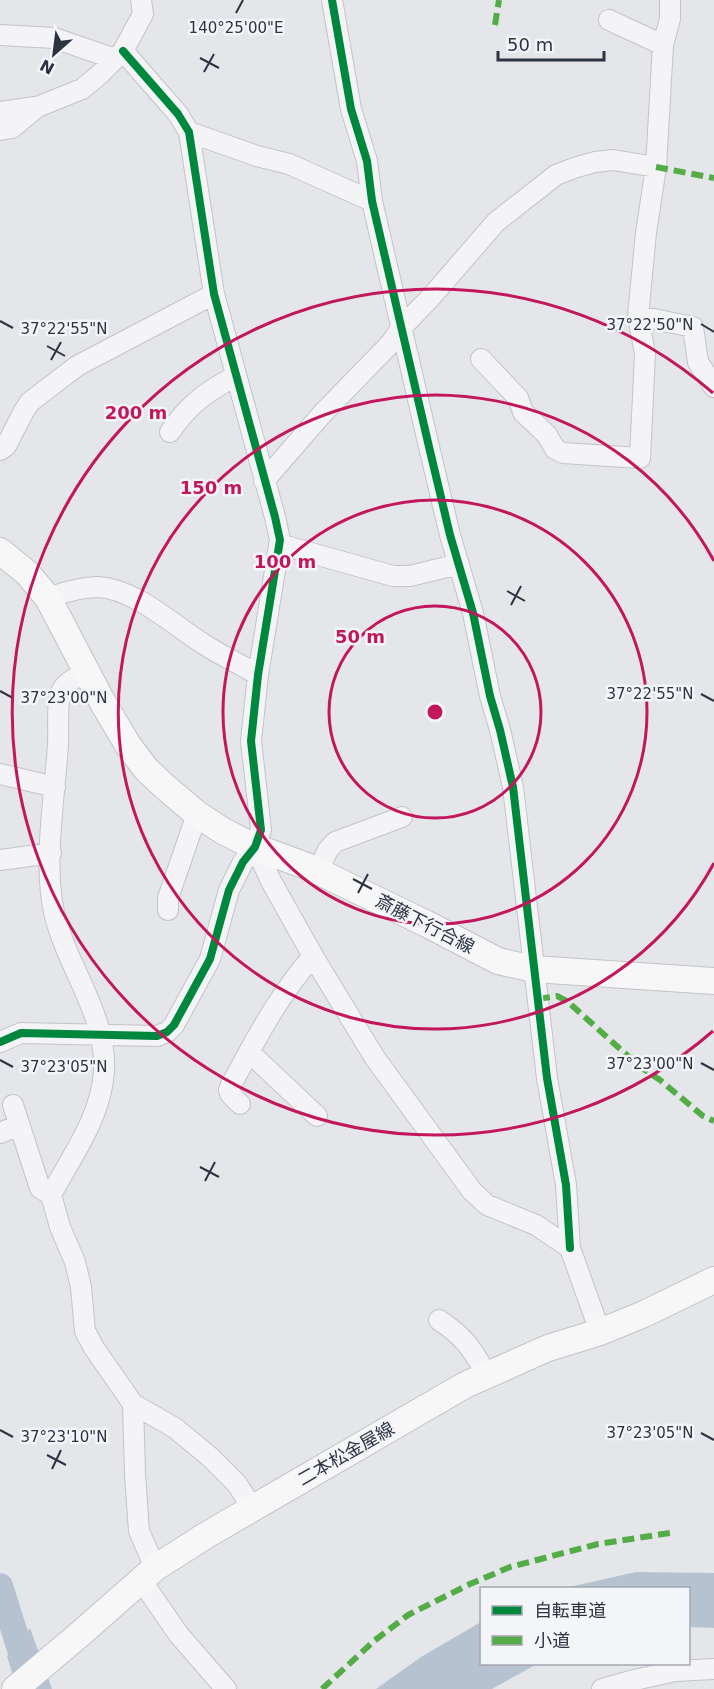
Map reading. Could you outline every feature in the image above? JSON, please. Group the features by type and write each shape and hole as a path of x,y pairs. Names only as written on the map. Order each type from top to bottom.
{"main road":[{"name":"斎藤下行合線","path":"0,551 27,573 48,598 114,723 146,769 197,814 224,831 255,847 318,872 498,961 534,969 714,981"},
{"name":"二本松金屋線","path":"15,1689 148,1574 205,1536 465,1385 548,1348 600,1332 644,1314 714,1280"}],"street":[{"path":"0,112 38,106 82,89 119,55 143,14 141,0"},
{"path":"332,0 351,108 367,161 372,201 430,450 473,613 490,696 513,787 547,1078 567,1185 570,1248 600,1332"},
{"path":"481,359 518,398 523,412 547,435 555,450 563,453 640,458 645,354 638,316 646,233 656,167 663,45 670,20 670,0"},
{"path":"609,20 663,45"},
{"path":"0,35 54,38 119,55 178,114 189,132 214,294 275,517 279,544 258,675 251,741 261,830 255,847 243,862 229,890 210,959 174,1025 168,1032 157,1036 21,1034 0,1042"},
{"path":"0,130 12,128 38,106"},
{"path":"189,132 257,156 289,164 372,201"},
{"path":"264,481 322,414 392,343 402,327 496,222 556,175 595,162 613,160 656,167"},
{"path":"0,450 6,446 30,402 77,366 214,294"},
{"path":"638,316 693,327 698,362 714,387"},
{"path":"170,432 183,413 218,385 236,376"},
{"path":"279,544 393,576 410,576 459,564"},
{"path":"48,598 76,589 98,587 114,590 146,605 204,645 258,675"},
{"path":"51,1195 92,1123 101,1093 104,1070 102,1035 60,934 51,893 51,853 61,691 72,679 88,673"},
{"path":"0,774 55,787"},
{"path":"168,910 168,898 197,814"},
{"path":"318,872 328,850 335,842 402,817"},
{"path":"255,847 272,883 313,956 375,1058 472,1191 487,1205 536,1226 570,1248"},
{"path":"0,860 51,853"},
{"path":"240,1104 229,1090 267,1017 313,956"},
{"path":"249,1052 317,1116"},
{"path":"13,1105 40,1188 51,1195 60,1227 77,1270 85,1331 94,1348 133,1404 175,1428 210,1457 237,1484 253,1509"},
{"path":"0,1133 19,1125"},
{"path":"439,1320 456,1331 469,1344 487,1375"},
{"path":"133,1404 135,1474 140,1531 148,1574 179,1635 226,1689"},
{"path":"602,1689 675,1671 714,1669"}],"water":[{"path":"636,1572 714,1573 714,1628 690,1627 690,1587 569,1587"},
{"path":"480,1623 480,1665 535,1665 492,1689 376,1689 421,1657"},
{"path":"30,1628 52,1689 17,1689 7,1656"}],"waterway":[{"path":"0,1586 28,1675"}],"marked path":[{"path":"495,25 499,0"},
{"path":"656,167 714,178"},
{"path":"538,999 557,996 567,1001 639,1066 660,1080 703,1116 714,1121"},
{"path":"322,1689 374,1641 408,1615 470,1584 510,1567 598,1544 670,1533"}],"cycle path":[{"path":"332,0 351,109 367,161 372,201 450,535 473,613 490,696 513,787 547,1078 566,1185 570,1248"},
{"path":"0,1042 21,1033 157,1036 167,1032 174,1025 210,959 229,890 243,862 255,847 261,830 251,741 258,675 280,540 214,294 189,132 178,114 123,51"}]}
